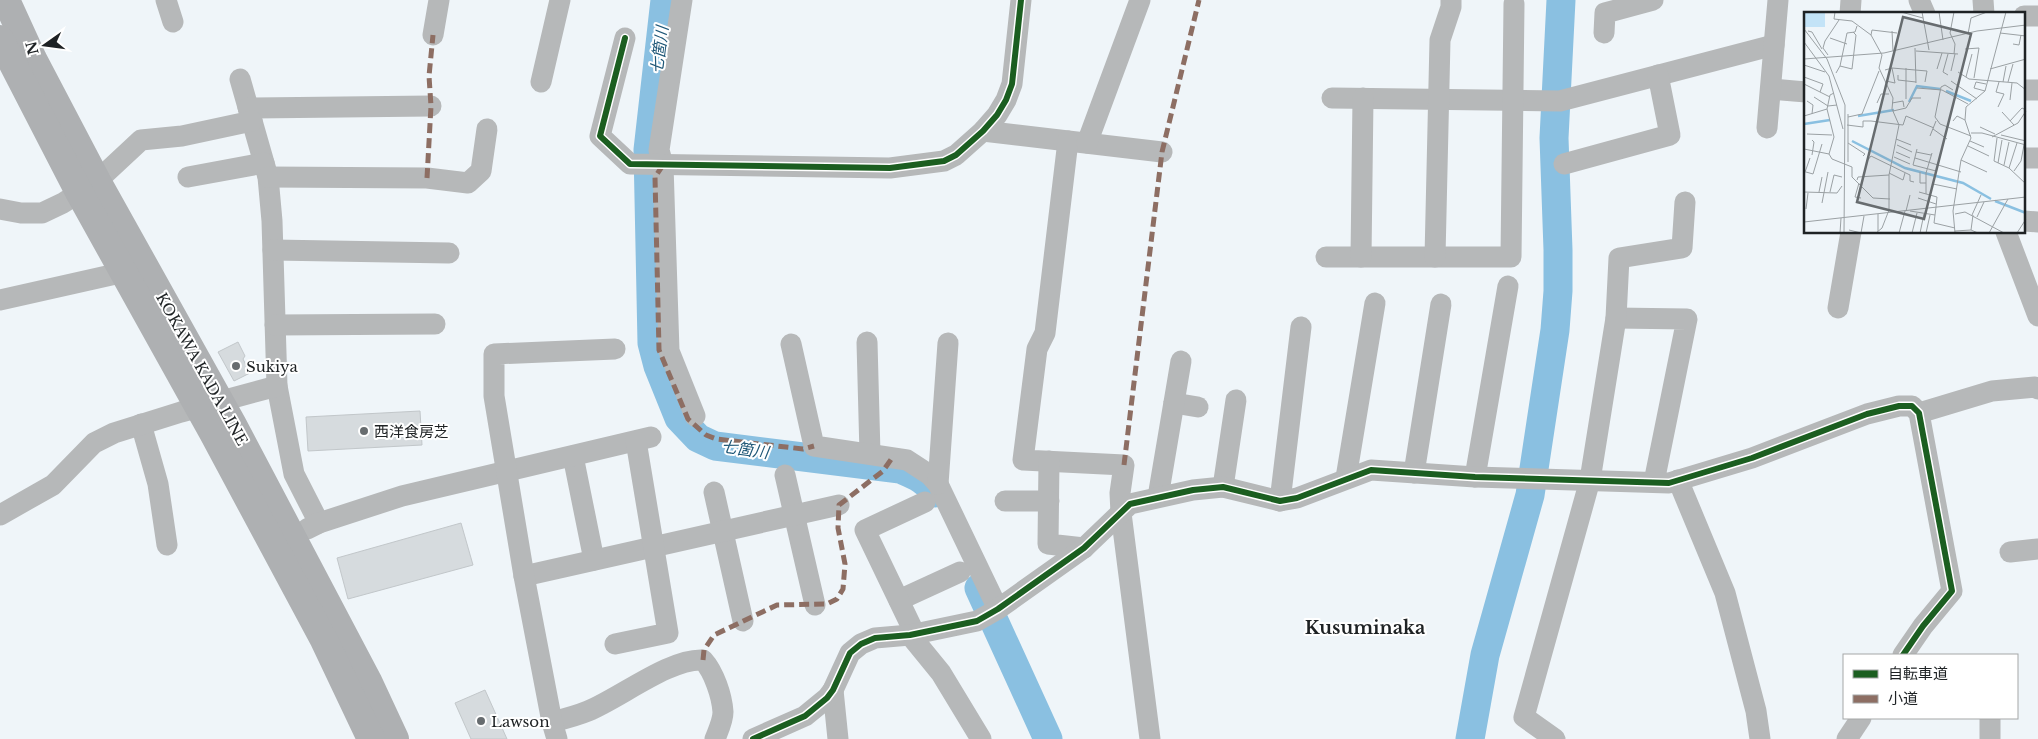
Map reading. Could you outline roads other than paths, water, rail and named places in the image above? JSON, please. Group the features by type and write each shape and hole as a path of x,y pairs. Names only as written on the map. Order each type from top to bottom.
{"main road":[{"name":"KOKAWA KADA LINE","path":"6,0 6,31 88,187 209,404 292,536 368,681 395,739"},
{"name":"KOKAWA KADA LINE","path":"209,404 371,739"}],"street":[{"path":"166,0 173,22"},
{"path":"433,35 439,0"},
{"path":"541,82 560,0"},
{"path":"682,0 659,150 652,165 668,351 695,416"},
{"path":"626,38 600,136 630,164 890,168 944,161 956,155 997,115 1012,84 1021,0"},
{"path":"1435,257 1440,40 1451,7 1451,0"},
{"path":"1604,33 1605,13 1650,0"},
{"path":"1768,128 1778,0"},
{"path":"1920,0 1924,12"},
{"path":"1132,3 1077,142 1046,333 1037,349 1023,460 1124,465 1120,493 1121,513 1150,739"},
{"path":"1326,257 1511,258 1514,4"},
{"path":"1332,98 1554,101 1774,45"},
{"path":"1564,164 1670,135 1658,75"},
{"path":"240,79 266,170 273,250 277,386 294,474 319,523"},
{"path":"1771,88 1804,92"},
{"path":"1361,257 1363,98"},
{"path":"0,209 21,213 42,213 88,187 141,140 182,136 250,115 431,106"},
{"path":"188,177 266,170 427,178 468,183 481,171 487,129"},
{"path":"982,131 1162,152"},
{"path":"1555,739 1524,717 1590,480 1616,318 1620,258 1682,248 1685,202"},
{"path":"1838,308 1851,234"},
{"path":"2007,234 2038,316"},
{"path":"273,250 449,253"},
{"path":"0,300 134,270"},
{"path":"1476,477 1508,286"},
{"path":"1346,478 1375,303"},
{"path":"1414,473 1441,304"},
{"path":"1616,318 1687,319 1654,482"},
{"path":"275,325 435,324"},
{"path":"1280,501 1301,328"},
{"path":"867,342 870,454"},
{"path":"938,484 948,343"},
{"path":"790,344 814,446 907,460 930,475 938,484 992,613"},
{"path":"615,349 494,354 494,396 524,576 554,731 674,667 703,660 708,665 720,697 723,713 715,739"},
{"path":"1158,497 1181,361"},
{"path":"0,515 53,484 94,443 114,433 209,404 277,386"},
{"path":"1919,413 1992,391 2038,389"},
{"path":"1223,487 1236,400"},
{"path":"1174,403 1198,406"},
{"path":"765,737 805,716 827,698 850,653 861,644 875,638 913,634 977,621 992,613 1084,548 1130,504 1158,497 1223,487 1280,501 1297,498 1371,470 1476,477 1669,482 1752,458 1867,414 1899,406 1912,406 1919,413 1952,591 1922,626 1904,654"},
{"path":"141,424 158,484 167,544"},
{"path":"292,536 319,523 402,496 644,439 655,546 668,633 615,644"},
{"path":"573,456 594,560"},
{"path":"1049,461 1048,544 1084,548"},
{"path":"785,475 815,605"},
{"path":"1678,480 1725,593 1756,711 1760,739"},
{"path":"714,492 743,621"},
{"path":"1005,501 1049,501"},
{"path":"925,502 865,530 899,600 913,634 941,673 981,739"},
{"path":"524,576 839,505"},
{"path":"2010,552 2038,549"},
{"path":"899,600 960,572"},
{"path":"832,690 838,739"},
{"path":"1847,739 1861,719"},
{"path":"1990,719 1990,739"}],"waterway":[{"name":"七箇川","path":"665,0 648,150 652,343 658,366 679,418 698,438 715,446 900,469 924,481 935,493"},
{"path":"1470,739 1485,655 1530,495 1555,330 1558,291 1558,250 1554,138 1561,0"},
{"name":"七箇川","path":"979,588 1048,739"}],"place":[{"name":"Sukiya","path":"236,366"},
{"name":"西洋食房芝","path":"364,431"},
{"name":"Lawson","path":"481,721"}],"district":[{"name":"Kusuminaka","path":"1365,628"}]}
